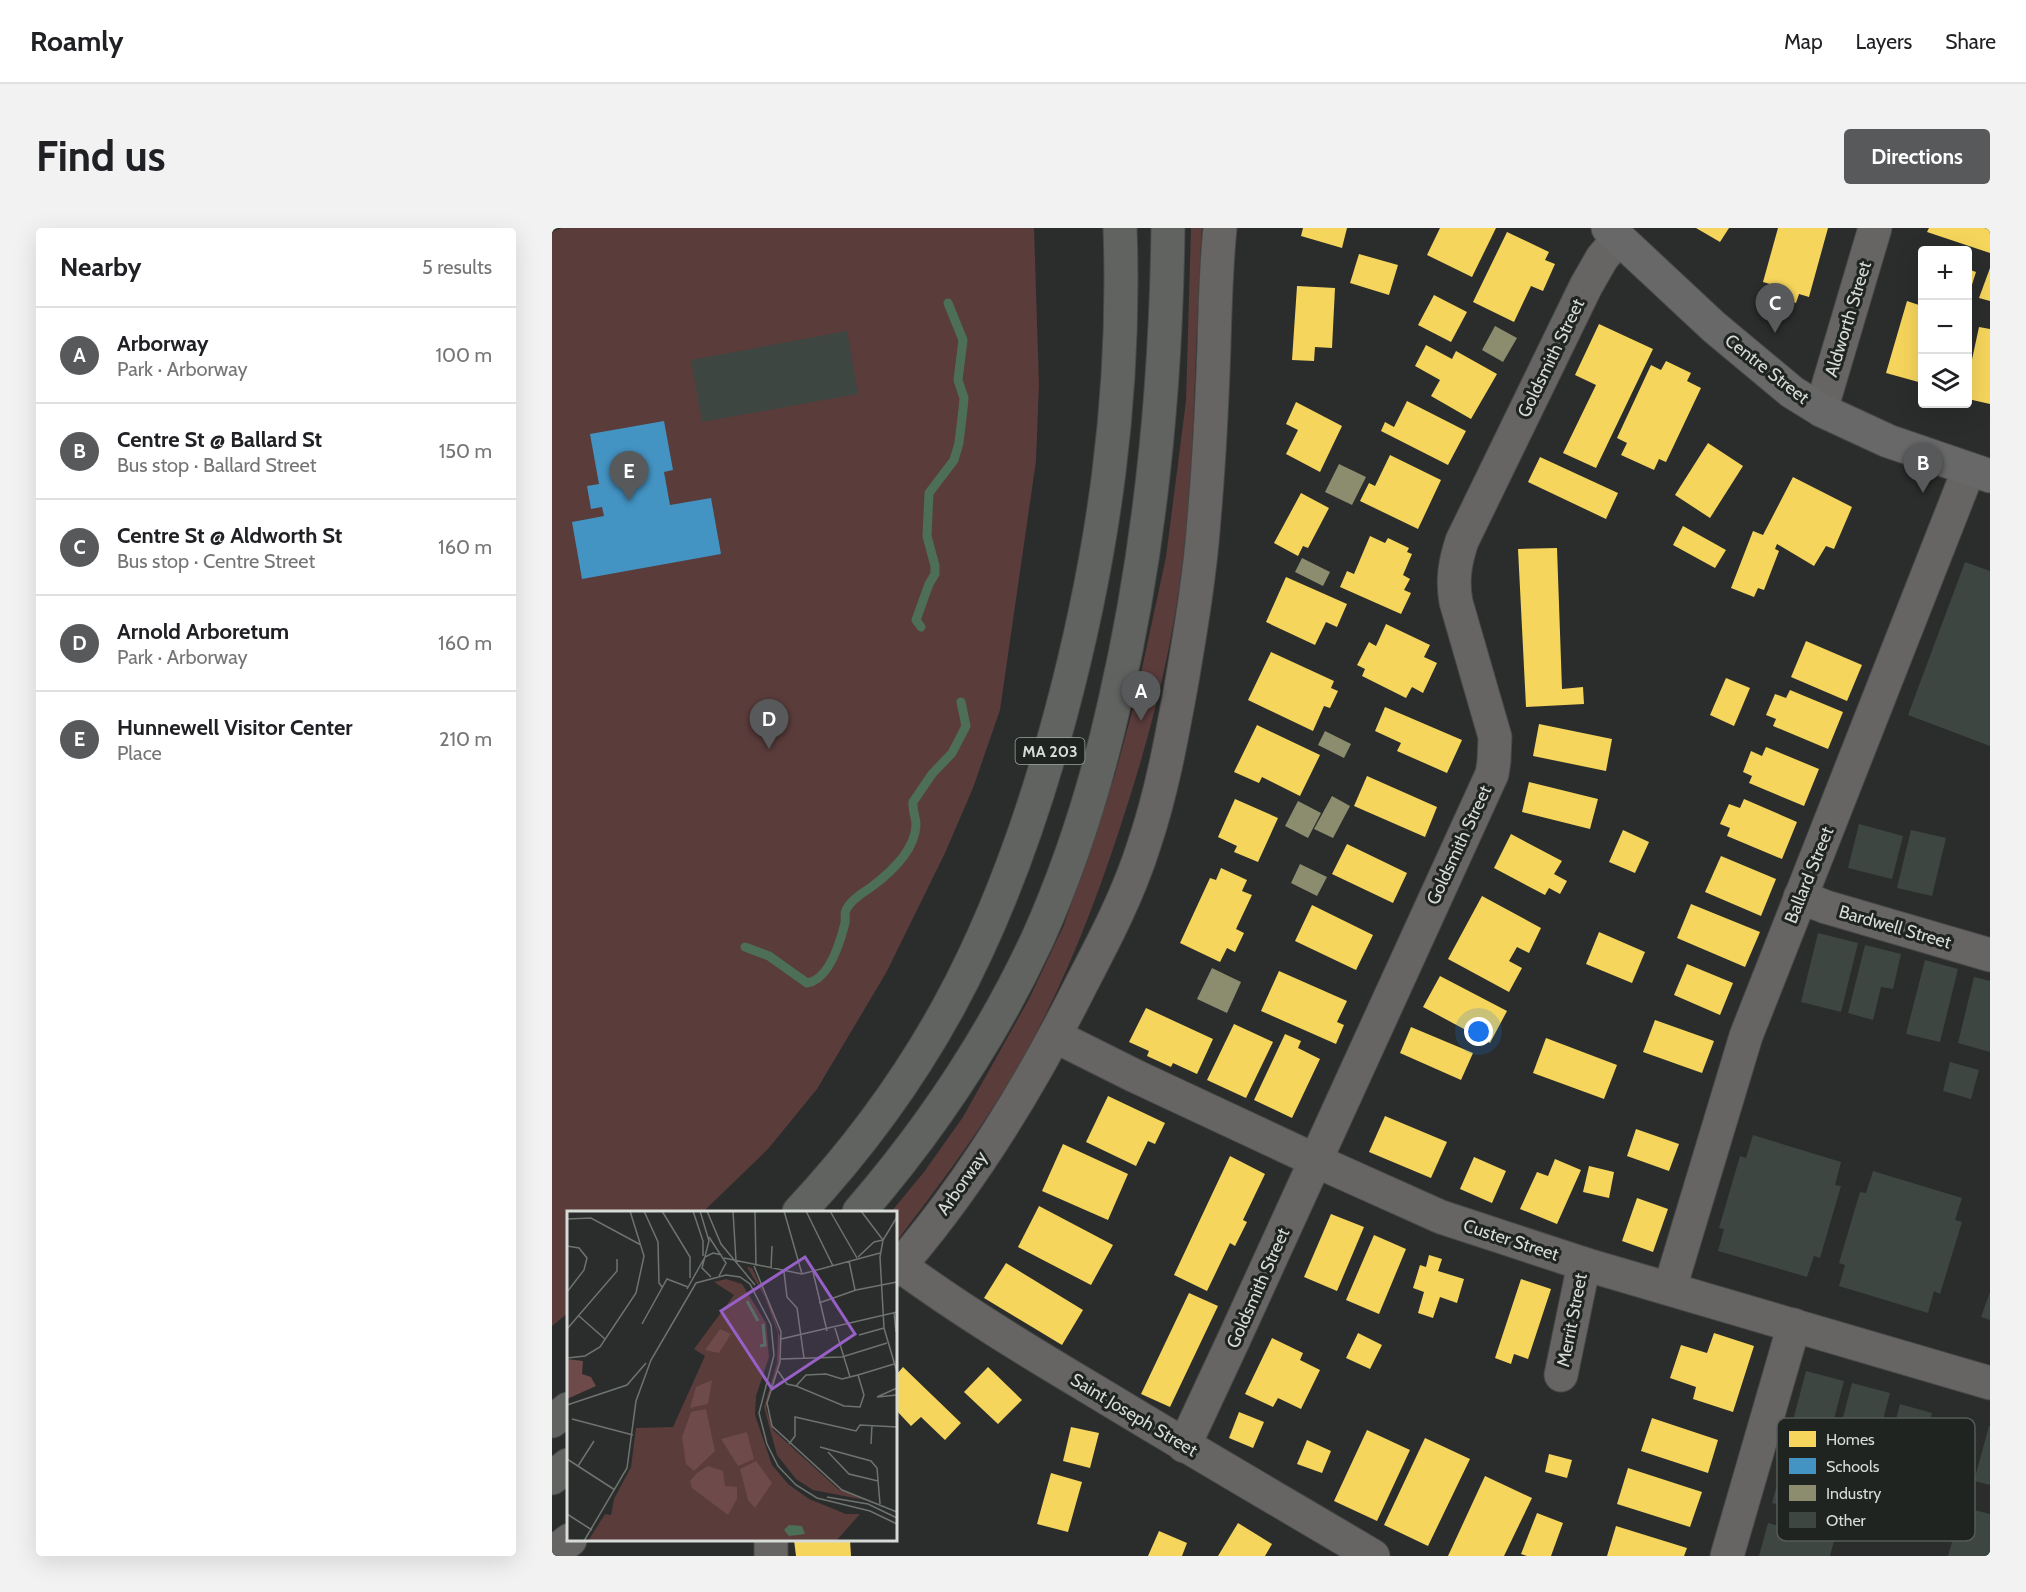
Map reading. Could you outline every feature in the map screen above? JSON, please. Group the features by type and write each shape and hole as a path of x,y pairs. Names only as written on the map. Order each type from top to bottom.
{"highway":[{"name":"MA 203","path":"800,1211 874,1122 932,1036 956,993 986,930 1028,824 1055,736 1078,646 1106,505 1118,383 1120,228"},
{"name":"MA 203","path":"860,1211 928,1125 1006,1000 1038,938 1056,894 1091,793 1124,664 1149,514 1158,447 1165,362 1168,228"},
{"path":"552,1421 567,1409"},
{"path":"552,1478 567,1466"}],"main road":[{"name":"Centre Street","path":"1613,233 1686,302 1792,392 1821,410 1888,441 1980,472"}],"street":[{"name":"Arborway","path":"897,1267 926,1234 1002,1126 1055,1036 1101,946 1140,856 1172,738 1191,629 1204,522 1220,228"},
{"name":"Aldworth Street","path":"1821,410 1875,228"},
{"name":"Goldsmith Street","path":"1184,1446 1492,774 1494,737 1456,602 1453,587 1455,561 1462,541 1613,233"},
{"name":"Ballard Street","path":"1670,1288 1746,1036 1800,897 1980,472"},
{"name":"Bardwell Street","path":"1800,897 1826,907 1990,955"},
{"name":"Custer Street","path":"1055,1036 1135,1076 1441,1217 1584,1264 1990,1383"},
{"name":"Merrit Street","path":"1561,1375 1584,1264"},
{"name":"Saint Joseph Street","path":"897,1267 1009,1339 1184,1446 1373,1556"},
{"path":"1727,1556 1794,1325"},
{"path":"552,1552 567,1541"}],"shaded area":[{"path":"562,228 1034,228 1039,384 1036,461 1000,710 973,788 945,853 886,973 817,1089 768,1149 704,1211 567,1211 567,1314 552,1326 552,232"},
{"path":"1191,228 1202,228 1192,449 1180,581 1159,693 1128,803 1088,918 1056,994 1018,1067 948,1173 897,1241 897,1211 892,1211 924,1172 963,1117 1029,999 1064,925 1115,775 1135,701 1166,557 1186,401"}],"building: Homes":[{"path":"1303,228 1347,228 1342,248 1301,236"},
{"path":"1440,228 1496,228 1472,277 1427,255"},
{"path":"1696,228 1729,228 1720,242"},
{"path":"1778,228 1828,228 1809,297 1799,294 1796,303 1774,296 1777,286 1763,282"},
{"path":"1929,228 1990,228 1990,253 1972,246 1927,232"},
{"path":"1507,232 1549,252 1545,260 1555,264 1543,291 1531,286 1514,322 1473,302"},
{"path":"1359,254 1398,265 1389,295 1350,283"},
{"path":"1990,268 1990,301 1979,298"},
{"path":"1972,270 1976,272 1972,284"},
{"path":"1297,286 1335,288 1332,348 1315,347 1314,361 1292,360"},
{"path":"1434,295 1467,312 1451,342 1418,325"},
{"path":"1907,301 1918,305 1918,382 1886,373"},
{"path":"1599,324 1653,349 1596,468 1563,453 1596,385 1575,375"},
{"path":"1979,327 1990,329 1990,404 1972,400 1972,359"},
{"path":"1426,345 1452,359 1456,351 1497,374 1471,419 1431,396 1440,380 1415,366"},
{"path":"1666,361 1691,373 1687,381 1701,388 1666,462 1659,459 1654,470 1621,455 1627,443 1617,438 1651,365 1661,370"},
{"path":"1407,401 1466,431 1448,465 1381,431 1385,422 1394,427"},
{"path":"1296,402 1342,426 1320,472 1286,454 1298,430 1286,424"},
{"path":"1708,443 1743,466 1710,518 1675,495"},
{"path":"1390,455 1441,480 1418,529 1360,501 1369,483 1375,486"},
{"path":"1540,457 1618,493 1606,519 1528,482"},
{"path":"1793,477 1852,507 1834,549 1826,546 1814,566 1777,544 1775,549 1779,551 1764,590 1758,588 1754,597 1731,588 1753,531 1763,535"},
{"path":"1301,493 1329,508 1308,548 1303,546 1298,556 1274,543"},
{"path":"1683,526 1726,550 1715,568 1673,545"},
{"path":"1370,536 1385,543 1388,538 1409,548 1407,552 1412,554 1403,575 1410,579 1404,590 1411,593 1401,614 1340,587 1347,571 1354,574"},
{"path":"1557,548 1562,689 1583,687 1584,704 1526,707 1518,549"},
{"path":"1286,577 1347,604 1337,627 1326,622 1315,645 1266,622"},
{"path":"1386,624 1430,645 1424,657 1437,663 1423,693 1412,687 1406,698 1362,676 1365,669 1357,665 1369,642 1376,646"},
{"path":"1806,641 1862,665 1847,701 1791,677"},
{"path":"1271,652 1334,681 1331,688 1338,691 1330,708 1324,706 1313,731 1248,700"},
{"path":"1726,678 1750,688 1734,726 1710,715"},
{"path":"1790,690 1843,712 1828,749 1773,726 1776,719 1766,715 1775,694 1786,698"},
{"path":"1385,707 1462,740 1447,773 1397,751 1401,743 1375,731"},
{"path":"1539,724 1612,739 1606,771 1533,756"},
{"path":"1257,725 1320,755 1300,796 1262,777 1259,783 1234,772"},
{"path":"1766,747 1819,769 1804,806 1749,783 1752,776 1743,772 1751,751 1762,756"},
{"path":"1367,776 1437,807 1425,837 1354,806"},
{"path":"1529,782 1598,799 1590,829 1522,812"},
{"path":"1235,799 1278,818 1258,862 1234,852 1237,846 1218,837"},
{"path":"1744,799 1797,822 1782,859 1727,836 1730,828 1720,824 1729,804 1740,808"},
{"path":"1623,830 1649,842 1635,873 1609,862"},
{"path":"1511,834 1562,861 1554,874 1567,881 1560,894 1549,888 1545,895 1494,868"},
{"path":"1347,844 1407,873 1393,903 1332,874"},
{"path":"1721,856 1776,879 1761,916 1705,892"},
{"path":"1221,868 1247,880 1242,891 1252,895 1236,929 1244,933 1235,952 1227,948 1220,962 1180,943 1210,878 1216,880"},
{"path":"1482,896 1541,928 1529,953 1517,947 1509,961 1522,968 1509,992 1448,959"},
{"path":"1691,904 1760,932 1745,967 1677,938"},
{"path":"1312,905 1373,935 1356,970 1295,941"},
{"path":"1599,932 1645,952 1632,983 1586,964"},
{"path":"1687,964 1733,983 1720,1015 1674,995"},
{"path":"1279,971 1347,1001 1337,1022 1344,1025 1336,1044 1261,1011"},
{"path":"1440,976 1507,1011 1490,1043 1423,1007"},
{"path":"1146,1008 1213,1039 1197,1074 1173,1063 1171,1067 1147,1056 1149,1051 1129,1042"},
{"path":"1655,1020 1714,1041 1702,1073 1643,1052"},
{"path":"1234,1024 1273,1042 1246,1098 1207,1080"},
{"path":"1411,1027 1473,1053 1461,1080 1400,1053"},
{"path":"1285,1034 1301,1041 1298,1048 1320,1059 1292,1118 1254,1100"},
{"path":"1546,1038 1617,1065 1604,1099 1533,1073"},
{"path":"1108,1096 1165,1123 1155,1144 1148,1141 1136,1166 1086,1142"},
{"path":"1385,1116 1447,1142 1431,1178 1369,1152"},
{"path":"1636,1129 1679,1144 1669,1171 1627,1156"},
{"path":"1063,1144 1128,1174 1108,1220 1042,1191"},
{"path":"1230,1156 1265,1174 1243,1220 1247,1222 1235,1246 1230,1243 1207,1291 1174,1275"},
{"path":"1474,1157 1506,1171 1492,1203 1460,1189"},
{"path":"1555,1159 1581,1170 1557,1224 1520,1209 1537,1172 1548,1176"},
{"path":"1589,1166 1614,1172 1609,1198 1583,1192"},
{"path":"1637,1198 1668,1209 1653,1252 1622,1241"},
{"path":"1039,1206 1113,1245 1091,1285 1018,1247"},
{"path":"1331,1214 1364,1227 1337,1291 1304,1277"},
{"path":"1374,1235 1406,1249 1379,1314 1346,1300"},
{"path":"1429,1255 1442,1259 1438,1271 1464,1279 1457,1303 1440,1297 1433,1318 1418,1313 1424,1292 1413,1288 1420,1265 1426,1267"},
{"path":"1006,1263 1083,1310 1062,1345 984,1298"},
{"path":"1521,1279 1551,1289 1528,1359 1514,1354 1511,1364 1495,1358"},
{"path":"1189,1293 1218,1306 1170,1407 1141,1394"},
{"path":"1358,1333 1382,1345 1370,1369 1346,1358"},
{"path":"1714,1333 1754,1346 1733,1412 1693,1399 1696,1387 1670,1378 1681,1345 1707,1353"},
{"path":"1272,1338 1303,1353 1300,1360 1320,1370 1301,1409 1278,1398 1273,1407 1245,1394"},
{"path":"903,1367 961,1423 945,1440 921,1417 911,1426 897,1411 897,1374"},
{"path":"988,1367 1022,1400 998,1424 964,1392"},
{"path":"1239,1412 1264,1422 1253,1448 1229,1438"},
{"path":"1652,1418 1718,1440 1708,1473 1641,1451"},
{"path":"1071,1427 1099,1433 1090,1468 1063,1461"},
{"path":"1367,1430 1410,1450 1377,1521 1334,1501"},
{"path":"1425,1438 1470,1459 1428,1546 1384,1525"},
{"path":"1307,1440 1331,1451 1322,1473 1297,1464"},
{"path":"1549,1454 1572,1460 1567,1478 1545,1472"},
{"path":"1628,1468 1702,1492 1690,1527 1617,1504"},
{"path":"1051,1473 1082,1482 1068,1532 1037,1524"},
{"path":"1485,1476 1532,1498 1504,1556 1448,1556"},
{"path":"1537,1513 1563,1523 1551,1556 1521,1554"},
{"path":"1238,1523 1272,1544 1265,1556 1218,1556"},
{"path":"1616,1526 1687,1548 1684,1556 1607,1556"},
{"path":"1159,1531 1187,1543 1182,1556 1148,1556"},
{"path":"794,1541 850,1541 851,1556 796,1556"}],"building: Schools":[{"path":"664,421 673,470 664,472 670,505 711,498 721,554 582,579 572,522 604,516 602,507 591,509 587,486 599,484 590,434"}],"building: Industry":[{"path":"1495,326 1517,338 1503,362 1482,350"},
{"path":"1339,464 1366,477 1352,505 1325,492"},
{"path":"1302,558 1330,572 1323,586 1295,572"},
{"path":"1325,731 1351,744 1344,758 1318,745"},
{"path":"1332,796 1350,806 1333,838 1314,829"},
{"path":"1298,801 1321,813 1308,838 1285,826"},
{"path":"1300,864 1327,877 1317,896 1291,883"},
{"path":"1212,968 1241,982 1227,1013 1197,999"}],"building: Other":[{"path":"847,331 858,394 702,422 691,360"},
{"path":"1965,562 1990,571 1990,746 1908,715"},
{"path":"1859,824 1903,836 1892,879 1848,868"},
{"path":"1911,830 1946,838 1932,896 1897,888"},
{"path":"1818,933 1858,943 1841,1012 1801,1002"},
{"path":"1865,945 1901,954 1893,989 1881,987 1873,1020 1848,1013"},
{"path":"1925,960 1958,969 1940,1042 1906,1034"},
{"path":"1974,977 1990,981 1990,1052 1958,1043"},
{"path":"1950,1062 1979,1070 1971,1099 1943,1091"},
{"path":"1753,1135 1841,1162 1835,1185 1841,1186 1820,1258 1814,1256 1807,1277 1718,1251 1724,1229 1719,1228 1740,1156 1746,1158"},
{"path":"1873,1171 1962,1198 1955,1220 1962,1222 1940,1294 1934,1291 1928,1313 1839,1286 1845,1265 1839,1263 1860,1192 1866,1193"},
{"path":"1990,1292 1990,1320 1981,1317"},
{"path":"1806,1371 1844,1381 1834,1418 1794,1418"},
{"path":"1852,1383 1890,1393 1883,1418 1843,1418"},
{"path":"1900,1404 1932,1413 1931,1418 1896,1418"},
{"path":"1990,1426 1990,1485 1975,1481"},
{"path":"1777,1484 1777,1504 1772,1503"},
{"path":"1975,1510 1990,1514 1990,1556 1948,1556 1952,1541 1975,1541"},
{"path":"1768,1523 1777,1525 1777,1541 1834,1541 1830,1556 1759,1556"}],"waterway":[{"path":"921,627 916,620 935,574 927,536 929,493 954,460 959,443 964,398 958,380 963,340 948,303"},
{"path":"745,947 769,956 807,983 822,975 837,950 848,907 893,869 911,844 916,825 913,802 932,774 952,753 966,726 961,702"}],"place":[{"name":"Centre St @ Aldworth St","path":"1775,333"},
{"name":"Centre St @ Ballard St","path":"1923,493"},
{"name":"Hunnewell Visitor Center","path":"629,501"},
{"name":"Arborway","path":"1141,721"},
{"name":"Arnold Arboretum","path":"769,749"}]}
